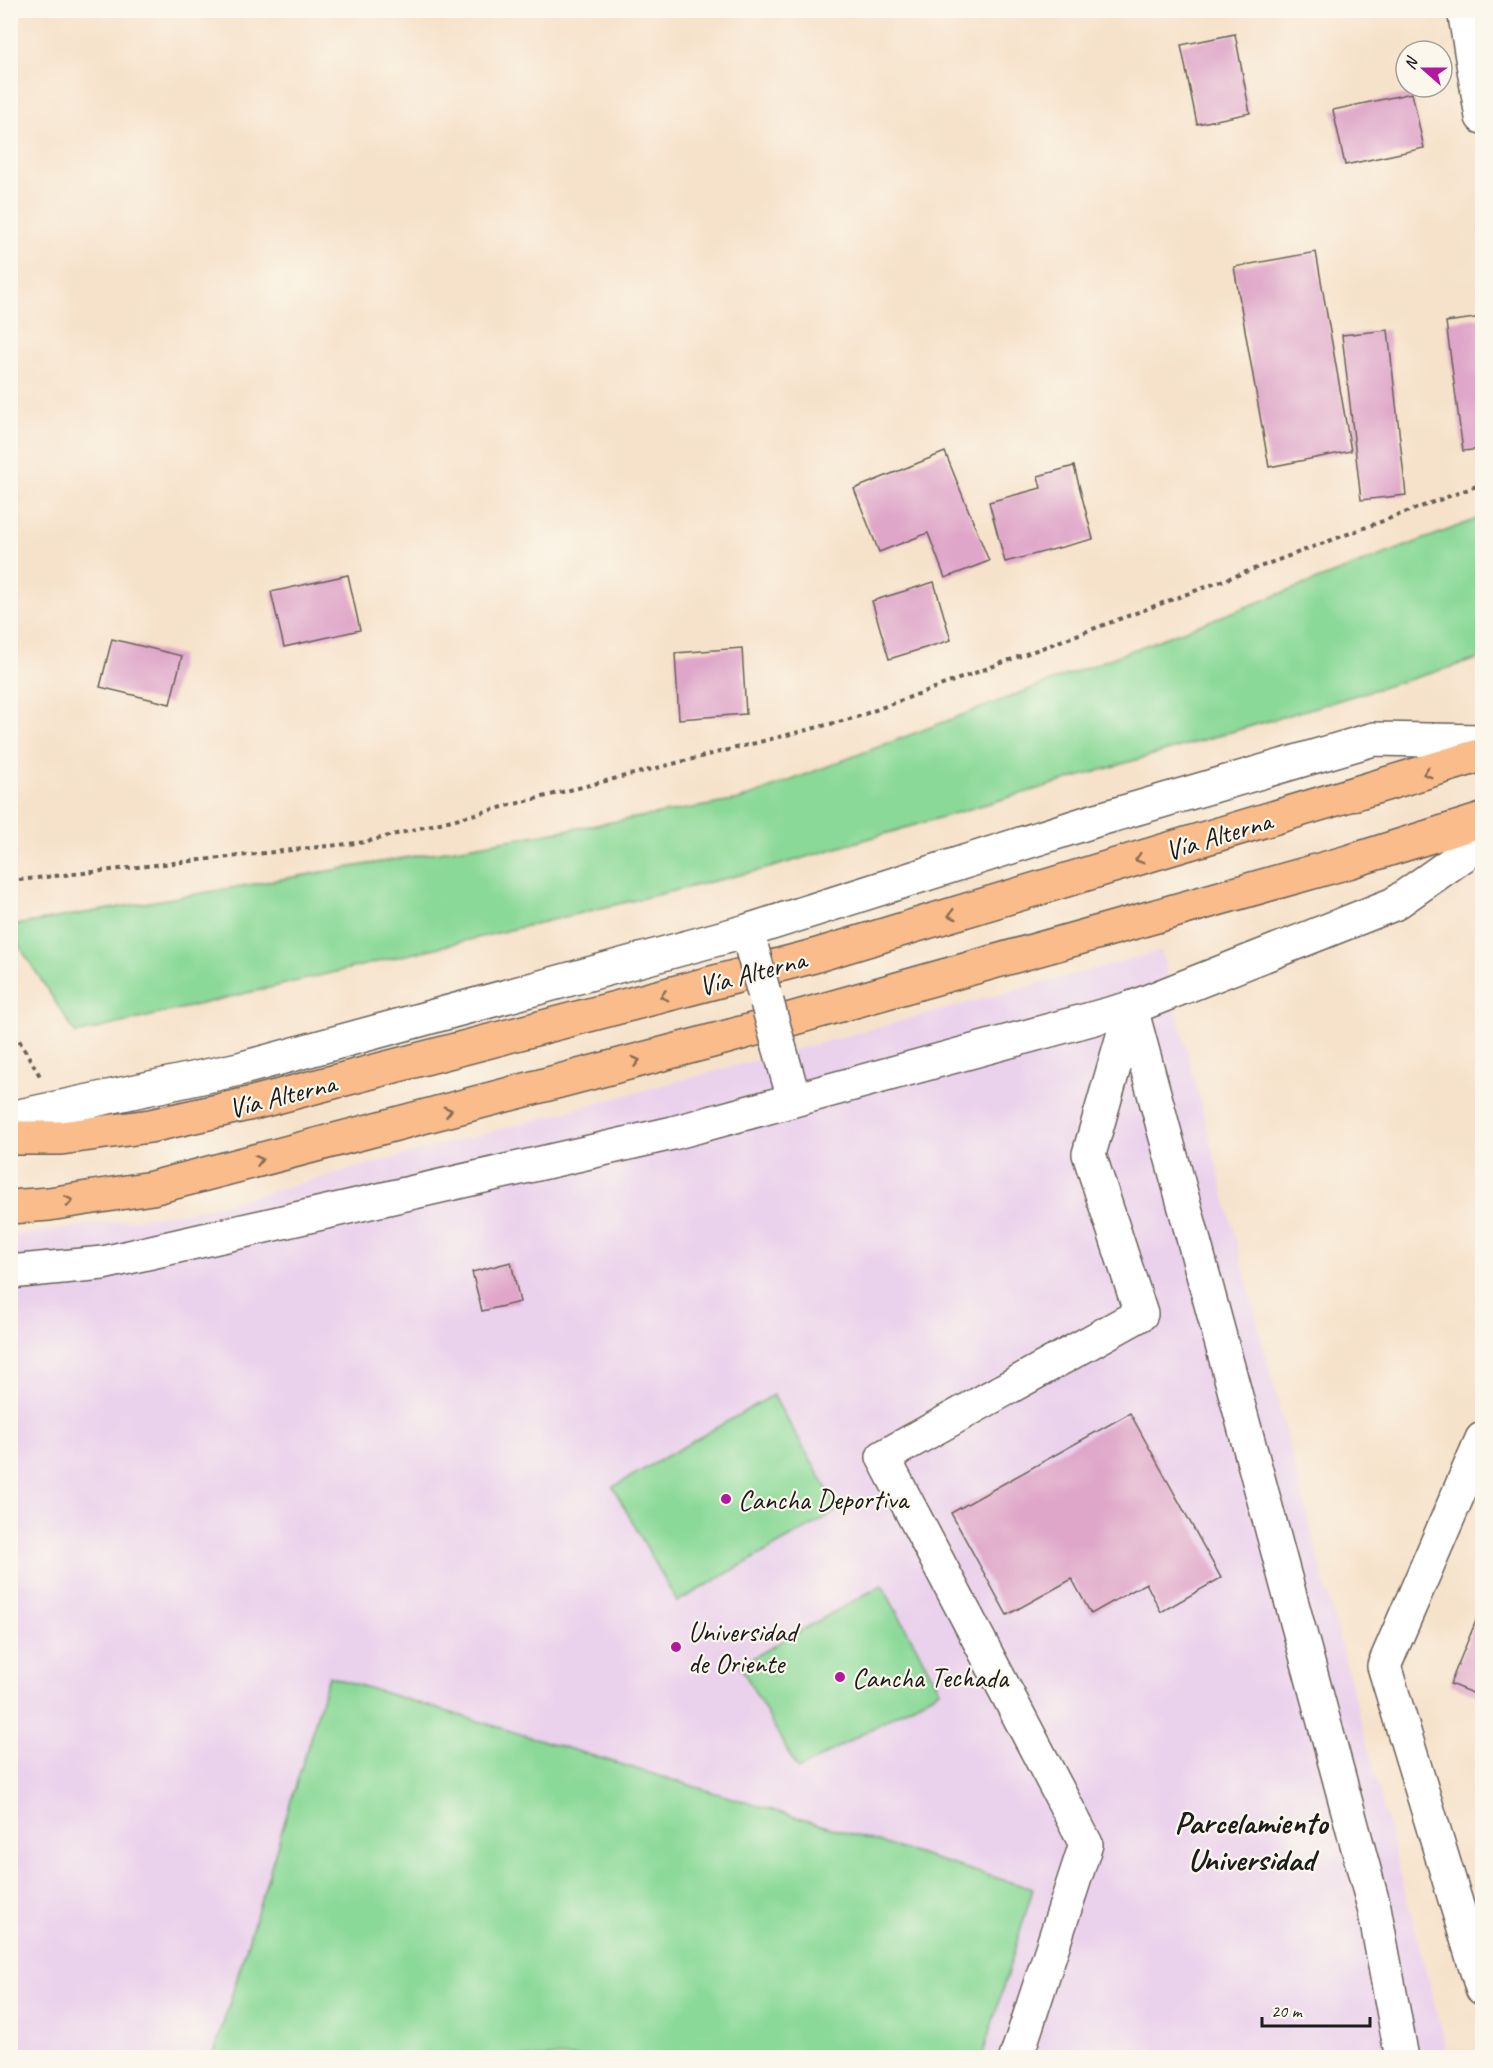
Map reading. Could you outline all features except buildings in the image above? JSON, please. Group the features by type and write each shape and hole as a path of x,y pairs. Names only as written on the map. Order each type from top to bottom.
{"highway":[{"name":"Vía Alterna","path":"10,1138 61,1138 150,1126 264,1100 814,956 1482,755"},
{"name":"Vía Alterna","path":"10,1207 49,1204 153,1188 451,1110 762,1028 1348,862 1482,820"}],"street":[{"path":"1464,10 1482,117"},
{"path":"10,1118 239,1068 749,940 1093,821 1374,740 1482,741"},
{"path":"10,1272 114,1260 673,1133 1131,1008 1394,904 1482,842"},
{"path":"749,940 794,1099"},
{"path":"1016,2058 1086,1844 883,1457 1141,1314 1089,1154 1131,1008"},
{"path":"1131,1008 1374,1907 1402,2058"},
{"path":"1482,1439 1384,1666 1482,1988"}],"path":[{"path":"10,881 364,842 854,718 1482,484"},
{"path":"10,1025 58,1108"}],"shaded area":[{"name":"Universidad de Oriente","path":"1161,951 1448,2057 11,2057 10,1236 201,1210"}],"green space":[{"path":"1482,517 1482,658 769,868 76,1034 11,933 11,926 739,800"},
{"name":"Cancha Deportiva","path":"773,1395 839,1510 677,1602 613,1487"},
{"name":"Cancha Techada","path":"882,1585 940,1690 798,1770 740,1665"},
{"path":"329,1676 1033,1889 982,2057 213,2057"}],"place":[{"name":"Cancha Deportiva","path":"726,1499"},
{"name":"Universidad de Oriente","path":"676,1647"},
{"name":"Cancha Techada","path":"840,1677"}],"district":[{"name":"Parcelamiento Universidad","path":"1251,1840"}]}
